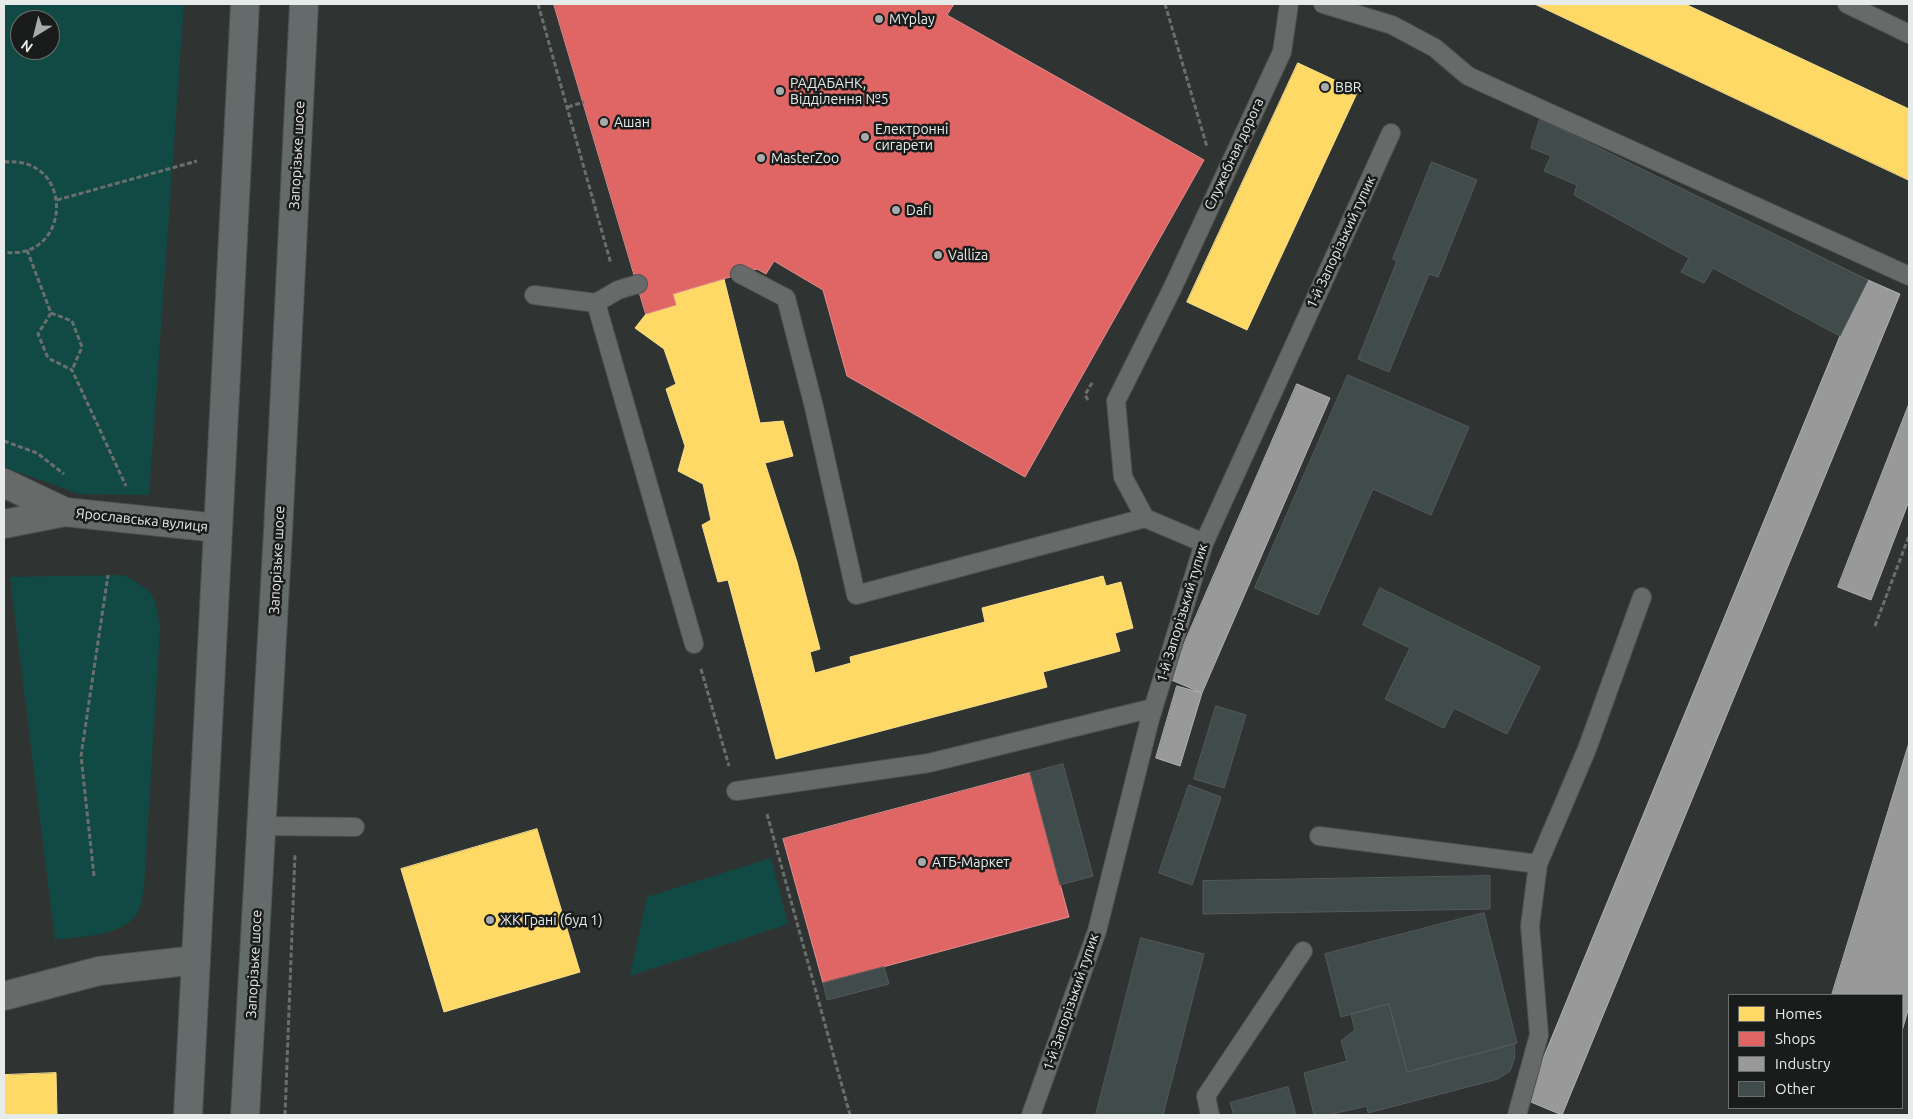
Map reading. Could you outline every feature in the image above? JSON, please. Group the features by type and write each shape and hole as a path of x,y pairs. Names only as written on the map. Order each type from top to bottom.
{"main road":[{"path":"188,1115 245,4"},
{"name":"Запорізьке шосе","path":"245,1115 262,826 304,4"}],"street":[{"path":"4,483 65,512"},
{"name":"Ярославська вулиця","path":"65,512 218,528"},
{"path":"4,524 65,512"},
{"path":"4,996 99,971 196,960"}],"lane":[{"path":"1322,4 1392,25 1435,48 1468,76 1909,276"},
{"path":"1846,4 1909,34"},
{"name":"Служебная дорога","path":"1145,518 1124,477 1116,401 1172,289 1282,52 1288,10"},
{"name":"1-й Запорізький тупик","path":"1031,1115 1097,931 1153,708 1204,543 1391,133"},
{"path":"740,274 786,298 814,408 856,595 1145,518 1204,543"},
{"path":"534,295 596,303 618,290 638,284"},
{"path":"596,303 694,644"},
{"path":"1517,1115 1539,1034 1530,926 1538,864 1587,750 1642,597"},
{"path":"736,791 929,763 1153,708"},
{"path":"262,826 355,827"},
{"path":"1319,836 1538,864"},
{"path":"1210,1115 1206,1096 1303,950"}],"path":[{"path":"538,4 618,290"},
{"path":"1165,4 1208,150"},
{"path":"567,107 584,102"},
{"path":"4,162 14,161 29,164 43,173 52,185 57,200 57,216 51,231 41,243 28,250 12,253 4,252"},
{"path":"57,200 197,161"},
{"path":"28,250 51,313 72,321 82,347 72,370"},
{"path":"51,313 38,334 48,358 72,370 142,520"},
{"path":"1090,404 1086,395 1095,378"},
{"path":"1874,626 1909,536"},
{"path":"94,876 81,756 108,575"},
{"path":"694,644 736,791"},
{"path":"285,1115 296,827"},
{"path":"775,844 850,1115"}],"shaded area":[{"path":"4,4 184,4 149,495 79,494 4,467"},
{"path":"122,575 141,585 151,594 156,607 160,628 144,887 140,907 135,917 116,930 91,936 55,940 10,577"},
{"path":"771,858 788,924 630,976 647,897"}],"building: Homes":[{"path":"1535,4 1685,4 1909,109 1909,180"},
{"path":"1298,63 1358,91 1247,330 1187,302"},
{"path":"724,279 760,423 783,421 793,456 765,463 797,562 820,649 810,652 815,673 851,663 850,657 985,622 982,608 1103,576 1106,586 1121,582 1133,628 1115,633 1120,651 1043,672 1047,687 776,759 728,580 718,582 702,525 711,520 703,484 678,471 685,446 666,389 676,384 664,349 635,328 646,314 676,305 673,294"},
{"name":"ЖК Грані (буд 1)","path":"537,829 580,972 444,1012 401,869"},
{"path":"56,1073 57,1115 4,1115 4,1075"}],"building: Shops":[{"name":"Dafi","path":"554,4 954,4 947,15 1204,160 1025,477 847,376 823,290 774,261 766,274 757,269 673,294 676,305 646,314"},
{"name":"АТБ-Маркет","path":"1030,773 1069,917 823,983 783,839"}],"building: Industry":[{"path":"1868,280 1900,294 1562,1115 1526,1100 1840,336"},
{"path":"1297,384 1330,398 1202,693 1169,679"},
{"path":"1909,404 1909,501 1871,600 1838,587"},
{"path":"1177,686 1202,693 1180,766 1156,758"},
{"path":"1909,743 1909,1007 1903,1028 1903,994 1832,994"}],"building: Other":[{"path":"1540,119 1868,280 1840,336 1713,268 1704,283 1681,272 1689,258 1574,195 1577,185 1544,171 1551,156 1531,148"},
{"path":"1432,162 1477,180 1438,277 1429,274 1389,372 1358,359 1397,261 1393,259"},
{"path":"1348,375 1469,427 1431,515 1373,489 1318,615 1255,588"},
{"path":"1380,588 1540,667 1507,734 1454,708 1444,728 1385,699 1410,648 1363,625"},
{"path":"1216,706 1246,715 1224,788 1194,779"},
{"path":"1063,764 1093,876 1060,885 1030,773"},
{"path":"1189,785 1221,797 1192,885 1159,873"},
{"path":"1490,876 1490,909 1203,914 1203,881"},
{"path":"1484,913 1517,1043 1407,1072 1389,1004 1341,1017 1325,954"},
{"path":"1141,938 1204,954 1163,1115 1096,1115"},
{"path":"884,967 889,984 827,1000 823,983"},
{"path":"1389,1004 1407,1072 1514,1044 1515,1057 1510,1071 1498,1079 1368,1113 1367,1106 1328,1115 1314,1115 1304,1073 1347,1061 1341,1041 1355,1030 1351,1014"},
{"path":"1288,1087 1296,1115 1234,1115 1230,1103"}],"place":[{"name":"MYplay","path":"879,19"},
{"name":"BBR","path":"1325,87"},
{"name":"РАДАБАНК, Відділення №5","path":"780,91"},
{"name":"Ашан","path":"604,122"},
{"name":"Електронні сигарети","path":"865,137"},
{"name":"MasterZoo","path":"761,158"},
{"name":"Dafi","path":"896,210"},
{"name":"Valliza","path":"938,255"},
{"name":"АТБ-Маркет","path":"922,862"},
{"name":"ЖК Грані (буд 1)","path":"490,920"}]}
